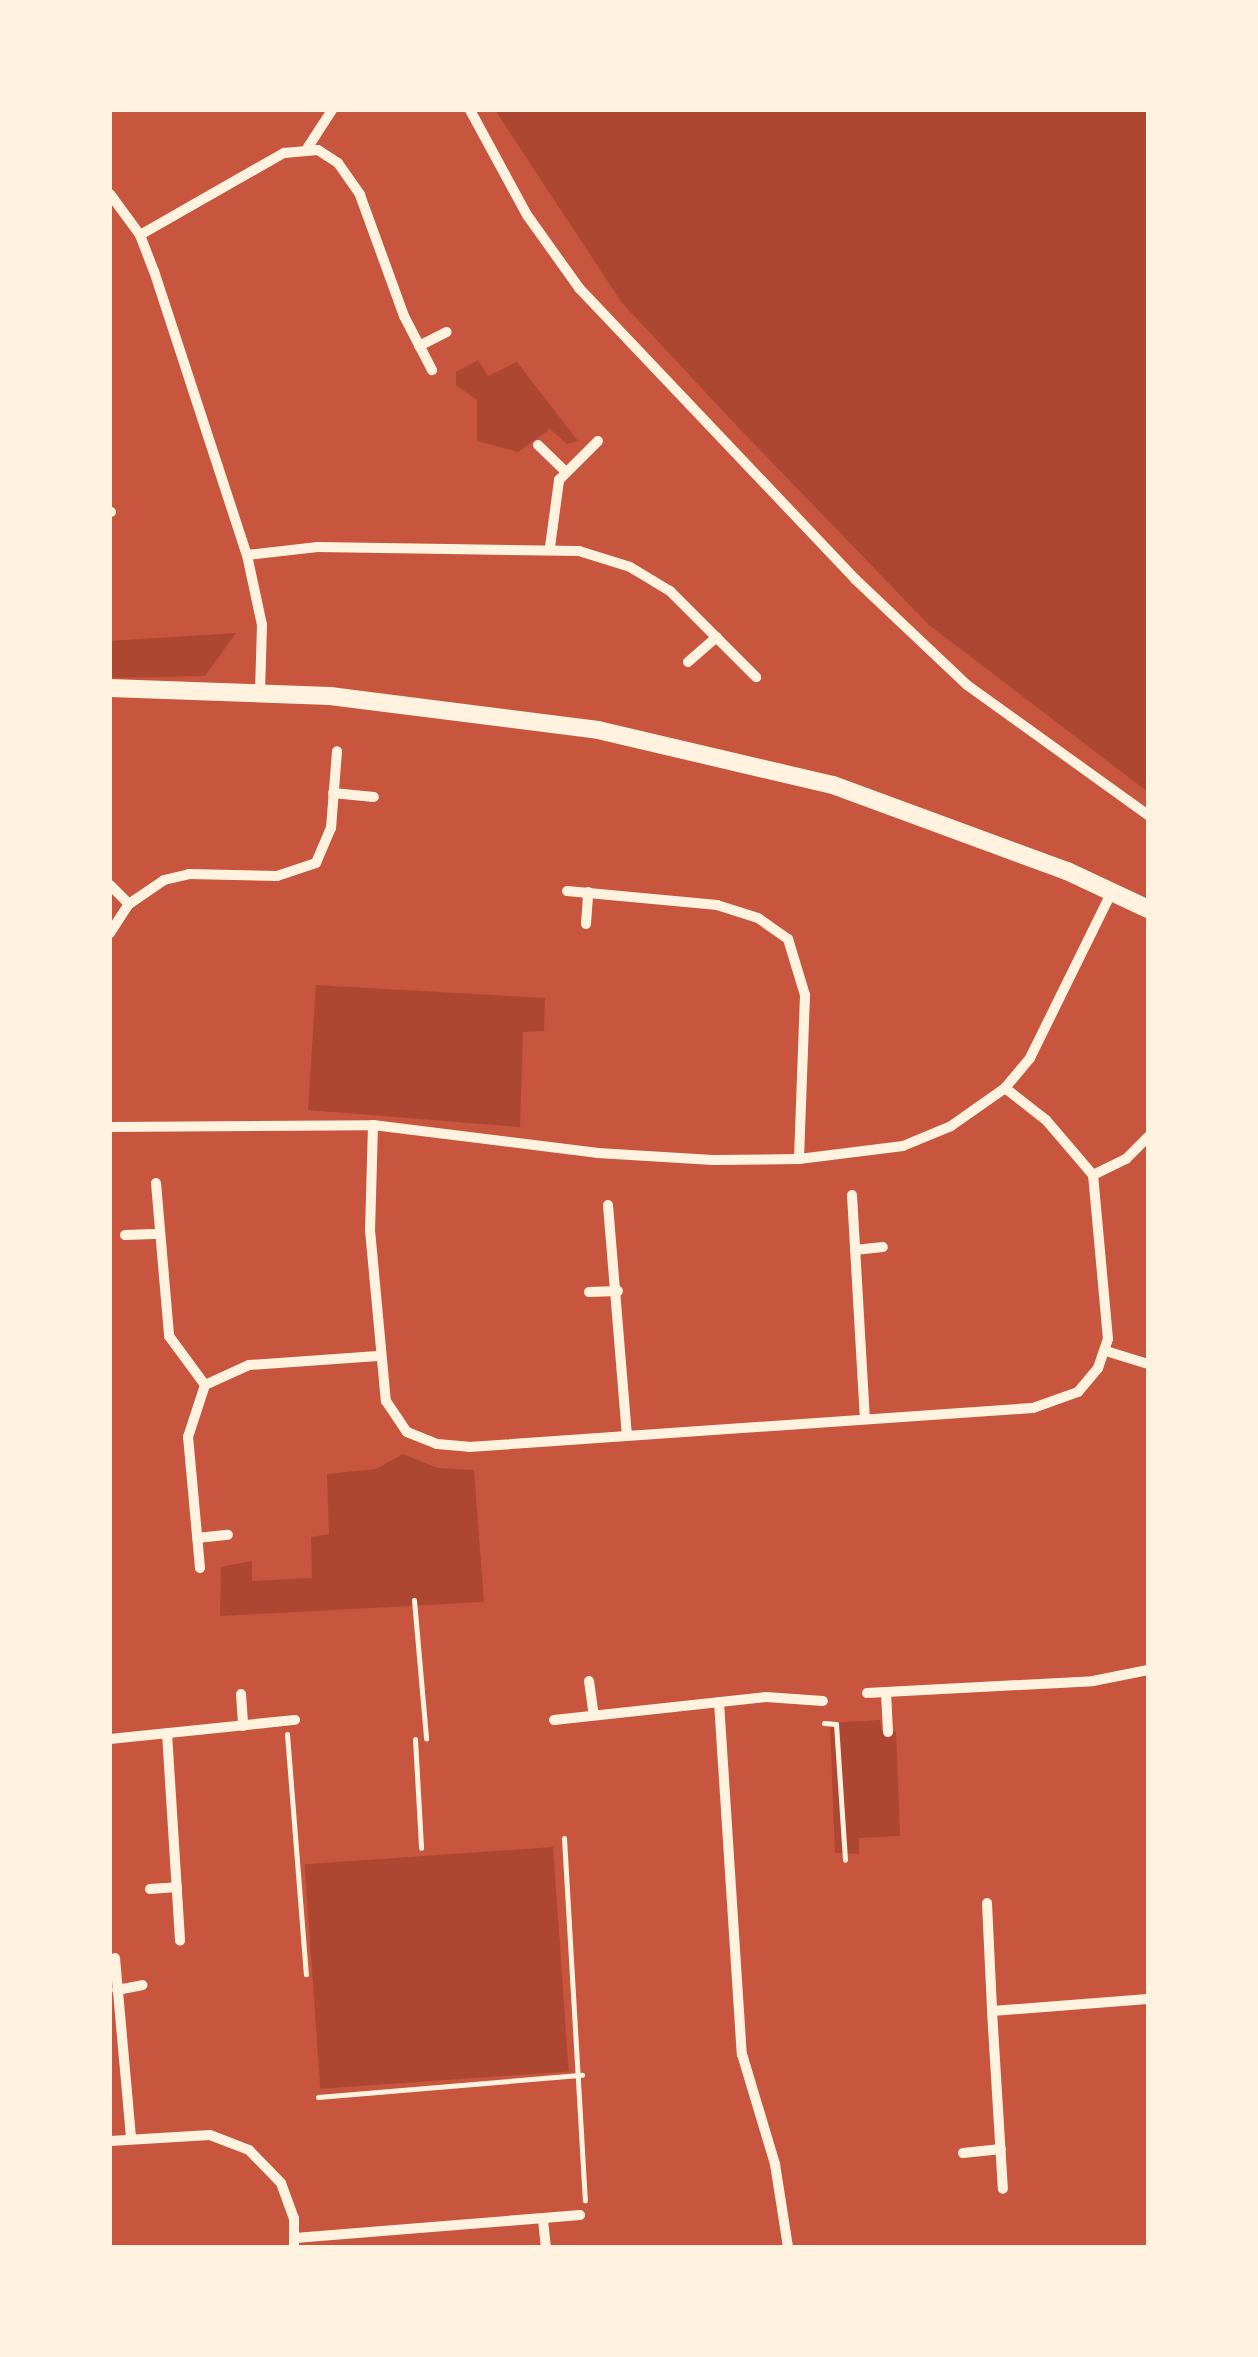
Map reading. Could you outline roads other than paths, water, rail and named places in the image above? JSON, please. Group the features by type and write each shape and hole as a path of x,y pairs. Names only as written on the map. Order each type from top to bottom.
{"street":[{"path":"308,147 332,110"},
{"path":"470,110 528,215 579,288 830,552 966,684 1148,815"},
{"path":"140,235 284,153 308,147 338,163 360,195 432,370"},
{"path":"110,194 140,235 247,556 261,611 260,692"},
{"path":"419,346 448,332"},
{"path":"550,547 564,470 598,442"},
{"path":"538,445 564,470"},
{"path":"247,556 318,548 550,547 609,559 648,576 756,677"},
{"path":"688,662 718,638"},
{"path":"110,688 260,692 450,707 728,758 833,785 1112,891 1148,909"},
{"path":"110,933 129,904 164,880 189,874 298,873 326,848 337,751"},
{"path":"334,793 374,797"},
{"path":"110,885 129,904"},
{"path":"567,891 728,908 758,918 788,939 806,995 799,1159"},
{"path":"110,1128 373,1126 598,1154 799,1159 903,1146 951,1126 1006,1088 1044,1035 1064,982 1112,891"},
{"path":"586,924 588,892"},
{"path":"373,1126 378,1356 394,1416 408,1432 437,1444 628,1435 1046,1406 1086,1386 1106,1351 1093,1175 1046,1120 1006,1088"},
{"path":"1093,1175 1126,1159 1148,1137"},
{"path":"156,1183 169,1336 205,1385"},
{"path":"852,1195 865,1418"},
{"path":"608,1205 628,1435"},
{"path":"125,1236 160,1234"},
{"path":"856,1250 884,1247"},
{"path":"589,1292 618,1291"},
{"path":"1106,1351 1148,1364"},
{"path":"200,1568 188,1436 205,1385 248,1366 378,1356"},
{"path":"197,1538 228,1535"},
{"path":"866,1693 1092,1681 1148,1670"},
{"path":"589,1681 594,1714"},
{"path":"886,1692 888,1732"},
{"path":"241,1694 243,1726"},
{"path":"554,1720 719,1702 823,1701"},
{"path":"719,1702 742,2054 779,2180 788,2247"},
{"path":"110,1739 290,1720"},
{"path":"167,1733 180,1941"},
{"path":"150,1889 177,1886"},
{"path":"987,1903 1003,2188"},
{"path":"115,1958 131,2139"},
{"path":"116,1990 143,1985"},
{"path":"992,2011 1148,1999"},
{"path":"110,2141 210,2135 249,2150 282,2183 295,2242 580,2215"},
{"path":"962,2153 1000,2149"},
{"path":"543,2220 546,2247"}]}
